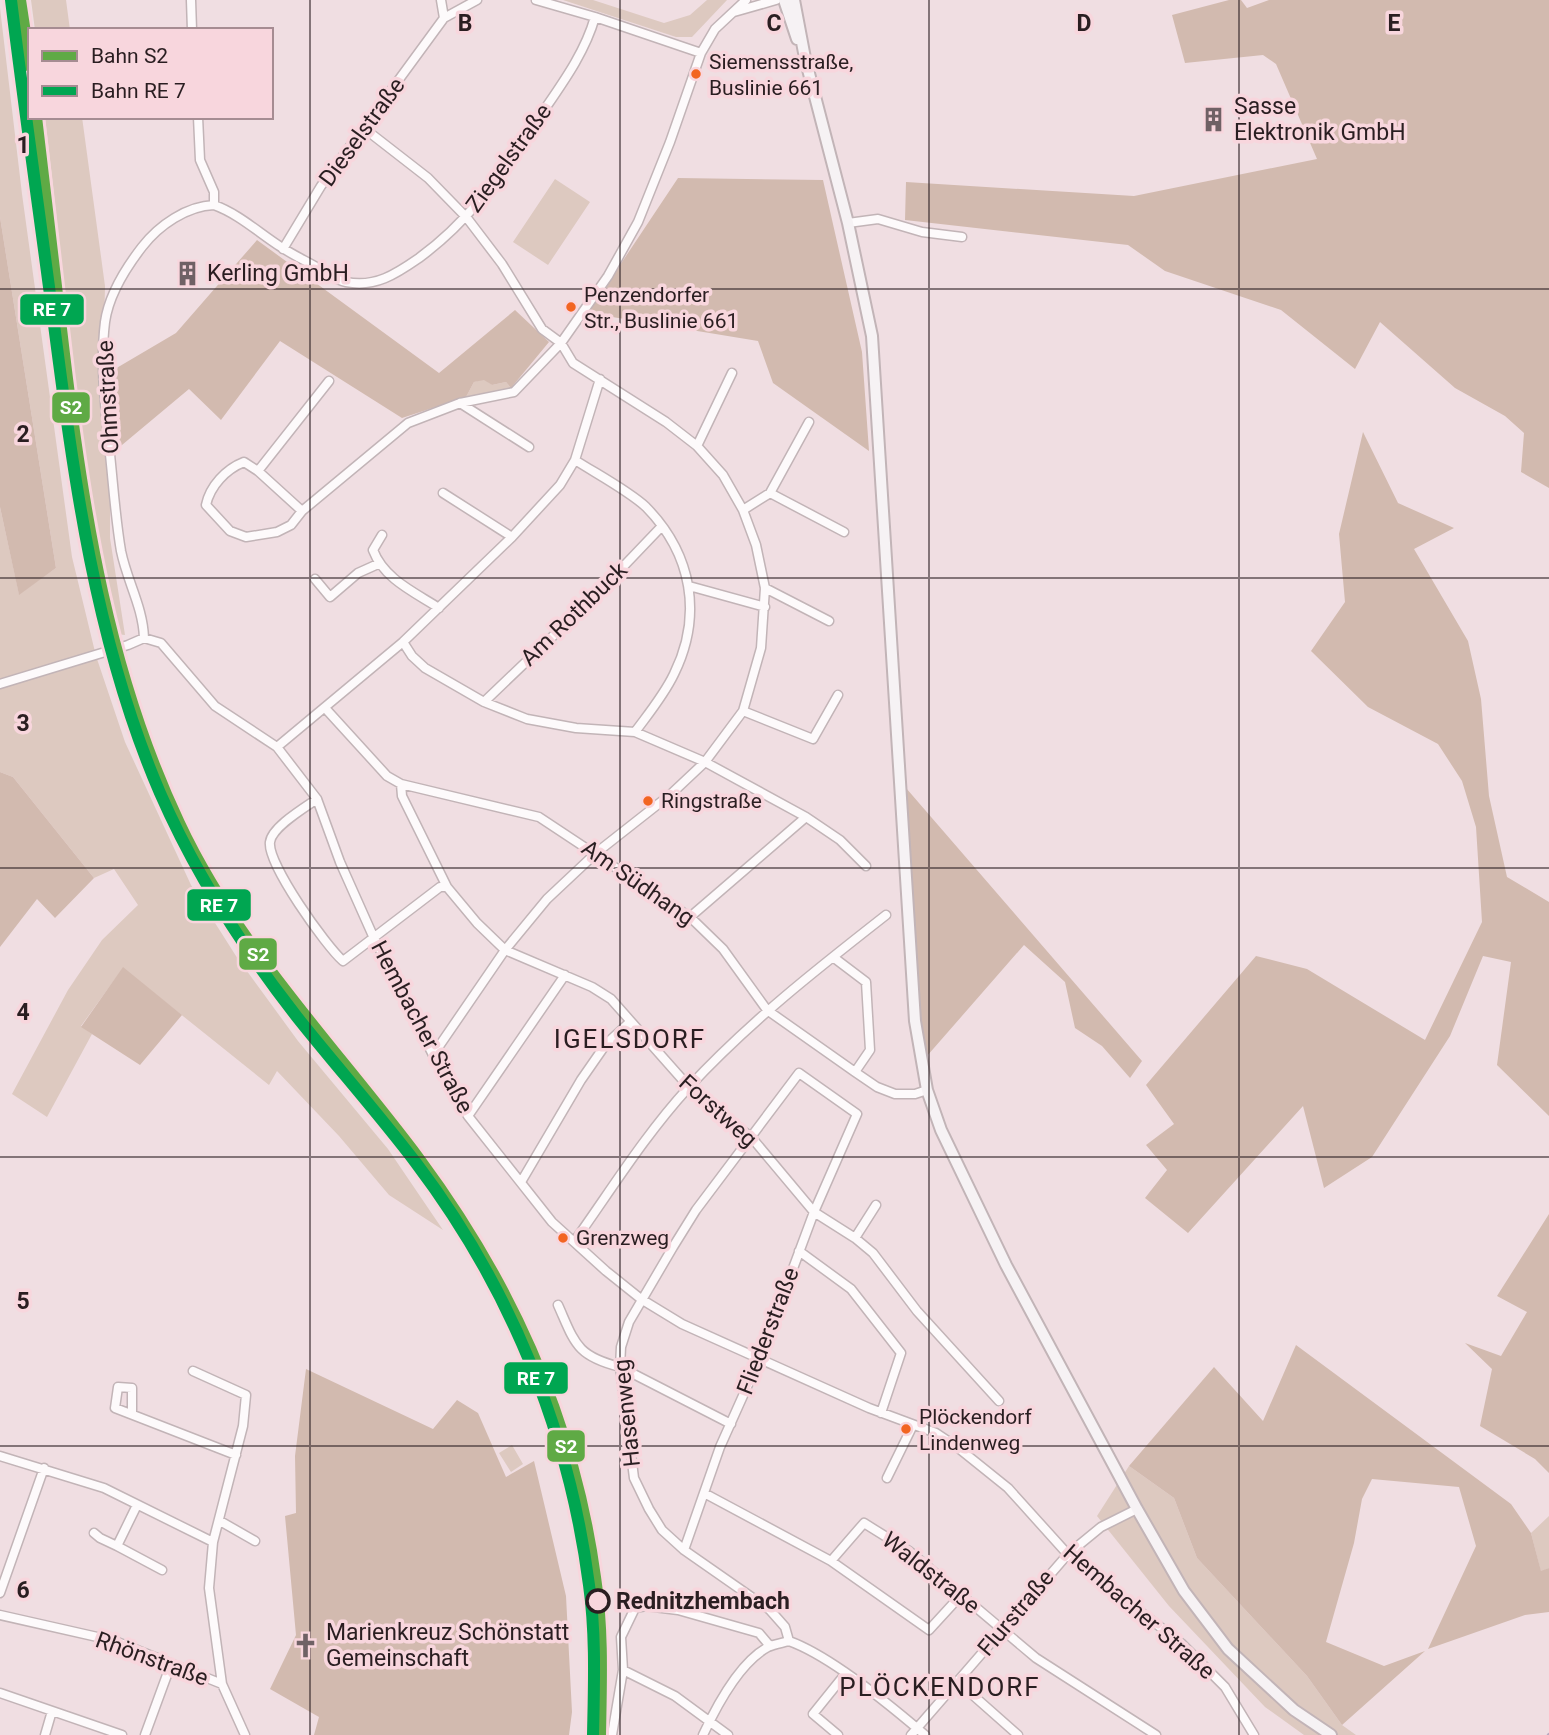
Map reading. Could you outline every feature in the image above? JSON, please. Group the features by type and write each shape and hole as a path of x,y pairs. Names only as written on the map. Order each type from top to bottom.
{"main road":[{"path":"784,0 805,58"},
{"path":"794,0 805,58 848,223 872,336 915,1021 927,1090 941,1130 1006,1265 1184,1591 1228,1649 1294,1710 1331,1735"}],"street":[{"path":"191,0 192,28"},
{"path":"441,0 444,18"},
{"name":"Dieselstraße","path":"283,249 321,186 444,18 477,0"},
{"path":"536,0 701,53"},
{"path":"302,511 258,471 244,462 237,465 209,492 206,505 230,531 246,537 277,532 291,525 302,511 408,423 460,403 514,392 561,343 608,276 638,222 701,53 716,29 746,0"},
{"path":"731,13 776,0"},
{"name":"Ziegelstraße","path":"214,205 229,211 283,249 343,282 377,282 408,266 467,218 488,193 571,69 589,39 595,17"},
{"path":"198,119 200,160 214,192 214,205"},
{"path":"365,129 428,178 467,218 502,264 542,329 561,343 573,363 666,422 697,446 723,475 743,510 756,545 765,588 761,648 743,711 705,761 671,794 596,853 547,899 505,950 433,1055"},
{"name":"Ohmstraße","path":"144,638 143,620 122,553 113,486 103,384 105,321 115,288 151,236 186,211 199,206 214,205"},
{"path":"848,223 878,219 922,232 962,237"},
{"path":"697,446 732,373"},
{"path":"277,747 403,642 512,537 560,485 575,460 600,379"},
{"path":"258,471 329,381"},
{"path":"460,403 529,447"},
{"path":"743,510 770,493 808,422"},
{"path":"575,460 644,505 662,526 679,556 689,586 691,621 683,654 664,693 635,732"},
{"path":"443,493 512,537"},
{"path":"770,493 844,532"},
{"name":"Am Rothbuck","path":"484,702 598,593 662,526"},
{"path":"382,535 373,550 378,564 439,608"},
{"path":"316,579 330,597 358,573 378,564"},
{"path":"689,586 765,607"},
{"path":"765,588 829,621"},
{"path":"0,684 144,638"},
{"name":"Hembacher Straße","path":"144,638 161,643 215,706 277,747 317,799 340,862 373,936 433,1055 468,1116 552,1222 641,1299 681,1324 880,1413 936,1433 1008,1488 1068,1554 1099,1581 1181,1643 1225,1687 1254,1735"},
{"path":"403,642 412,656 425,668 484,702 527,719 576,728 635,732 705,761 806,817 841,840 866,866"},
{"path":"743,711 813,739 838,695"},
{"name":"Am Südhang","path":"325,708 387,776 401,784 530,813 596,853 690,917 723,949 767,1010 877,1087 895,1094 915,1094 927,1090"},
{"path":"401,784 401,796 447,887 477,923 505,950"},
{"path":"317,799 275,831 270,842 271,857 303,910 333,953 343,961 440,887 447,887"},
{"path":"690,917 806,817"},
{"path":"574,1242 655,1127 689,1087 767,1010 886,915"},
{"name":"Forstweg","path":"505,950 592,987 611,999 689,1087 752,1138 814,1212 873,1253 917,1311 999,1401"},
{"path":"833,957 866,982 870,1050 855,1072"},
{"path":"468,1116 565,975"},
{"path":"521,1182 581,1080 606,1044 630,1022"},
{"name":"Hasenweg","path":"789,1641 785,1627 770,1610 684,1550 662,1530 649,1509 634,1478 620,1367 621,1347 629,1322 641,1299 696,1210 799,1073 857,1114"},
{"name":"Fliederstraße","path":"684,1550 720,1447 759,1360 814,1212 857,1114"},
{"path":"855,1238 876,1205"},
{"path":"799,1251 851,1289 901,1353 880,1413"},
{"path":"558,1305 575,1342 586,1354 600,1362 620,1367 731,1424"},
{"path":"193,1371 246,1395 243,1426 213,1542 209,1588 222,1684 245,1735"},
{"path":"132,1413 137,1418 236,1455"},
{"path":"887,1478 913,1425"},
{"path":"0,1456 104,1488 213,1542"},
{"path":"0,1593 44,1468"},
{"path":"704,1493 831,1561 929,1630 962,1594"},
{"path":"117,1546 137,1505"},
{"name":"Flurstraße","path":"914,1731 1068,1554 1101,1527 1137,1509"},
{"path":"220,1521 254,1541"},
{"name":"Waldstraße","path":"831,1561 864,1523 909,1551 1036,1658 1156,1735"},
{"path":"94,1532 100,1538 162,1570"},
{"path":"612,1735 623,1671 621,1637 635,1608 646,1606 678,1610 759,1633 769,1646"},
{"name":"Rhönstraße","path":"0,1615 115,1641 222,1684"},
{"path":"703,1735 739,1674 753,1657 769,1646 789,1641 806,1647 846,1673 914,1731 925,1735"},
{"path":"145,1735 172,1664"},
{"path":"623,1671 676,1696 728,1735"},
{"path":"838,1735 813,1714 846,1673"},
{"path":"958,1682 1018,1735"},
{"path":"0,1693 122,1735"},
{"path":"45,1735 52,1711"}],"shaded area":[{"path":"31,0 66,0 70,28 35,28"},
{"path":"563,0 593,0 664,23 690,15 707,0 727,0 692,37 676,37"},
{"path":"1229,0 1241,0 1247,8 1269,0 1549,0 1549,488 1521,472 1524,433 1505,416 1455,388 1380,322 1355,369 1281,310 1165,271 1128,245 905,220 906,182 1134,196 1317,159 1276,64 1263,55 1185,63 1172,15"},
{"path":"0,8 22,194 72,557 96,656 125,742 191,885 236,956 298,1041 388,1149 443,1230 389,1195 339,1136 277,1071 269,1085 123,968 81,1026 92,1034 47,1117 12,1094 68,990 102,940 138,905 114,869 94,878 13,777 0,772 0,507 19,594 56,568 0,217"},
{"path":"45,119 82,119 105,286 103,376 110,455 110,538 125,635 116,634 103,570 75,377"},
{"path":"678,178 823,180 862,352 869,451 773,383 758,341 588,313"},
{"path":"555,179 590,202 548,265 513,242"},
{"path":"0,217 56,568 19,595 0,507"},
{"path":"257,240 439,373 515,310 549,342 511,388 506,382 492,385 484,380 474,382 466,397 402,418 280,341 221,420 189,389 110,455 103,376 176,333"},
{"path":"484,379 492,385 506,382 511,388 466,397 474,382"},
{"path":"1363,432 1398,503 1454,528 1414,549 1468,641 1481,699 1489,796 1507,877 1549,902 1549,1116 1497,1065 1511,962 1483,956 1450,1036 1372,1157 1324,1188 1303,1106 1188,1233 1145,1198 1167,1170 1146,1145 1174,1124 1146,1085 1256,956 1307,969 1425,1040 1482,922 1476,827 1462,781 1438,744 1368,707 1311,651 1345,602 1339,534"},
{"path":"0,772 13,777 94,878 55,918 37,899 0,947"},
{"path":"906,788 1142,1061 1130,1078 1102,1046 1075,1028 1065,982 1024,945 920,1064"},
{"path":"123,967 182,1015 140,1065 81,1027"},
{"path":"1549,1214 1549,1473 1535,1459 1480,1426 1492,1369 1465,1343 1501,1356 1527,1312 1497,1296"},
{"path":"1296,1345 1511,1504 1531,1533 1541,1571 1549,1568 1549,1612 1525,1615 1428,1649 1476,1546 1459,1487 1372,1479 1362,1499 1354,1543 1326,1642 1384,1666 1425,1651 1342,1725 1307,1676 1197,1558 1174,1498 1129,1466 1214,1367 1263,1421"},
{"path":"306,1369 433,1429 457,1400 478,1413 506,1477 534,1461 566,1596 572,1712 569,1735 314,1735 319,1717 270,1689 296,1635 285,1516 296,1513 295,1456"},
{"path":"512,1445 523,1464 511,1472 499,1453"},
{"path":"1129,1466 1174,1498 1197,1558 1307,1676 1342,1725 1356,1735 1304,1735 1265,1707 1169,1606 1097,1516"},
{"path":"1549,1516 1549,1568 1541,1572 1531,1533"}],"rail line":[{"name":"S2","path":"20,0 28,53"},
{"name":"S2","path":"36,119 80,474 102,593 134,710 179,823 230,913 290,997 419,1159 452,1206 510,1305 534,1357 572,1464 595,1577 601,1656 600,1735"}],"transit line":[{"path":"11,0 79,499 103,619 138,736 174,823 204,881 239,937 297,1017 387,1126 450,1210 507,1310 550,1416 580,1528 593,1623 593,1735"}],"place":[{"name":"Siemensstraße, Buslinie 661","path":"696,74"},
{"name":"Sasse Elektronik GmbH","path":"1214,119"},
{"name":"Kerling GmbH","path":"187,273"},
{"name":"Penzendorfer Str., Buslinie 661","path":"571,307"},
{"name":"Ringstraße","path":"648,801"},
{"name":"Grenzweg","path":"563,1238"},
{"name":"Plöckendorf Lindenweg","path":"906,1429"},
{"name":"Rednitzhembach","path":"598,1601"},
{"name":"Marienkreuz Schönstatt Gemeinschaft","path":"306,1645"}],"district":[{"name":"IGELSDORF","path":"630,1039"},
{"name":"PLÖCKENDORF","path":"940,1687"}]}
